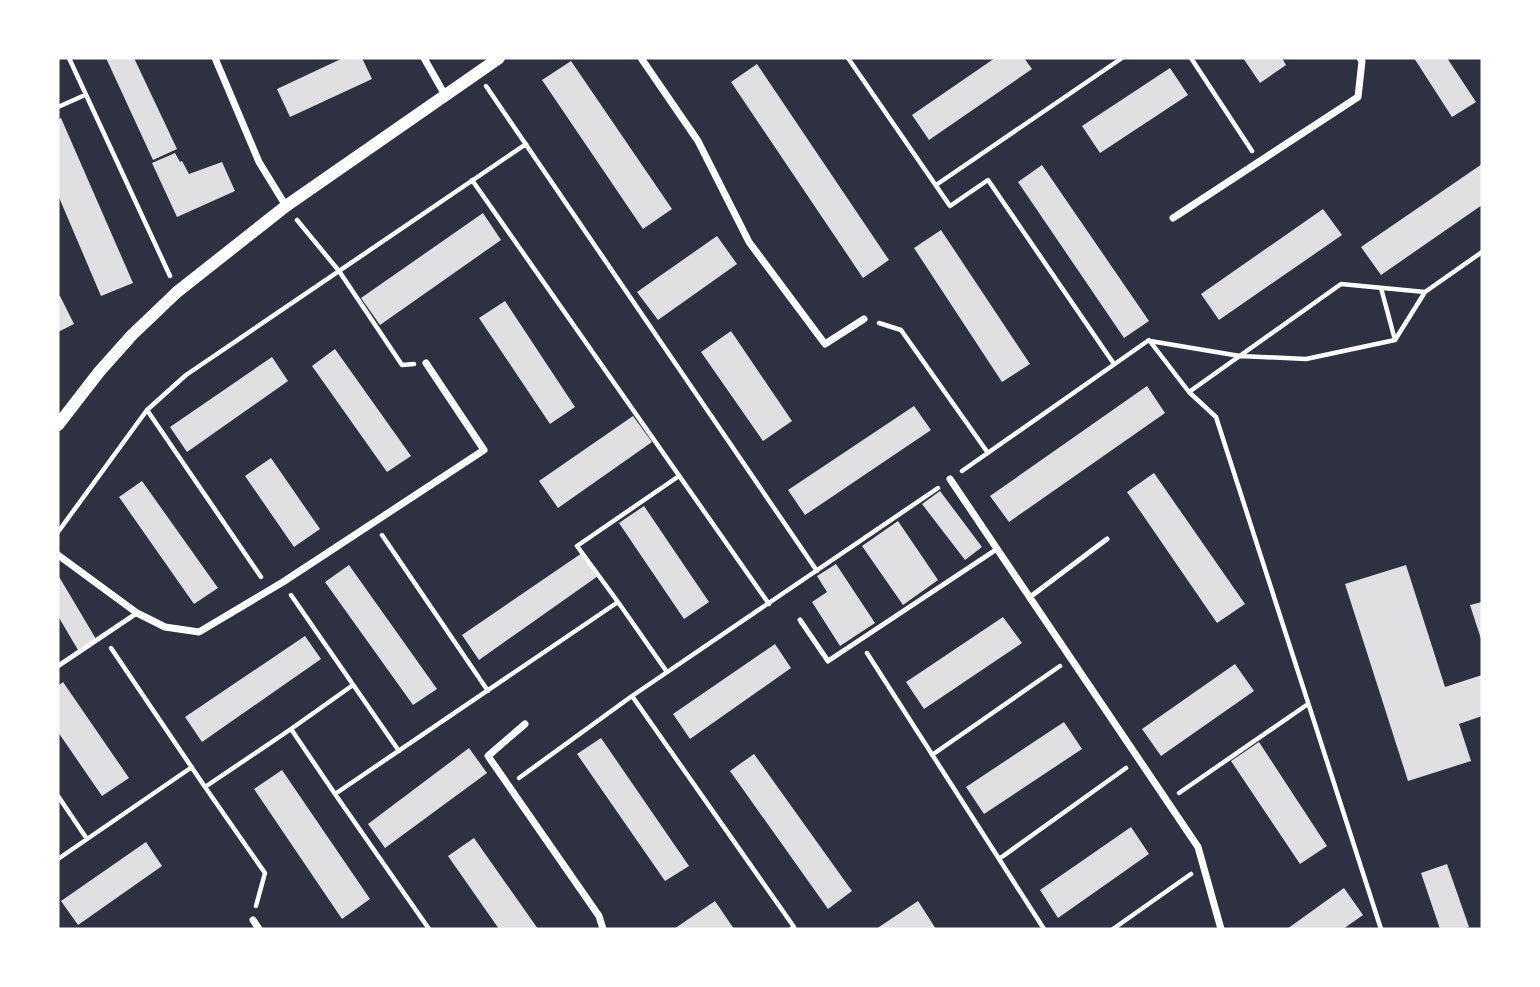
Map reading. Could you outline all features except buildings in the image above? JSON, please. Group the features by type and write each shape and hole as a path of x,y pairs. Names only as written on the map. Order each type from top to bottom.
{"street":[{"path":"215,58 259,162 286,206"},
{"path":"424,58 445,95"},
{"path":"58,425 124,344 177,292 286,206 499,58"},
{"path":"641,58 698,141 749,242 825,344 864,319"},
{"path":"1173,218 1358,97 1362,61 1360,58"},
{"path":"58,555 137,613 165,627 199,632 270,590 484,450 426,363"},
{"path":"950,479 1198,847 1221,929"},
{"path":"525,724 488,756 599,916 603,929"},
{"path":"253,920 259,929"}],"lane":[{"path":"1030,597 1107,539"},
{"path":"800,620 828,661 997,549"},
{"path":"58,666 137,613"}],"path":[{"path":"69,58 177,292"},
{"path":"848,58 950,206 988,180 1114,364"},
{"path":"936,186 1122,58"},
{"path":"1191,58 1259,162"},
{"path":"476,73 817,571"},
{"path":"58,107 85,95"},
{"path":"58,532 147,410 186,375 526,144"},
{"path":"472,180 769,604"},
{"path":"286,206 339,271 402,365 426,363"},
{"path":"509,785 632,696 1149,340 1240,356 1306,359 1395,340 1425,292 1482,252"},
{"path":"1189,392 1341,284 1425,292"},
{"path":"1381,288 1395,340"},
{"path":"864,319 901,330 988,453"},
{"path":"1149,340 1189,392 1216,417 1381,929"},
{"path":"147,410 270,590"},
{"path":"667,673 576,545 679,475"},
{"path":"374,523 488,691"},
{"path":"282,582 399,751"},
{"path":"335,794 618,602"},
{"path":"103,636 265,873 253,920"},
{"path":"859,641 1044,929"},
{"path":"932,755 1071,658"},
{"path":"205,787 353,685"},
{"path":"632,696 794,928"},
{"path":"1167,801 1308,704"},
{"path":"291,729 429,929"},
{"path":"999,859 1139,759"},
{"path":"58,859 192,767"},
{"path":"58,796 87,839"},
{"path":"1113,929 1203,866"}]}
